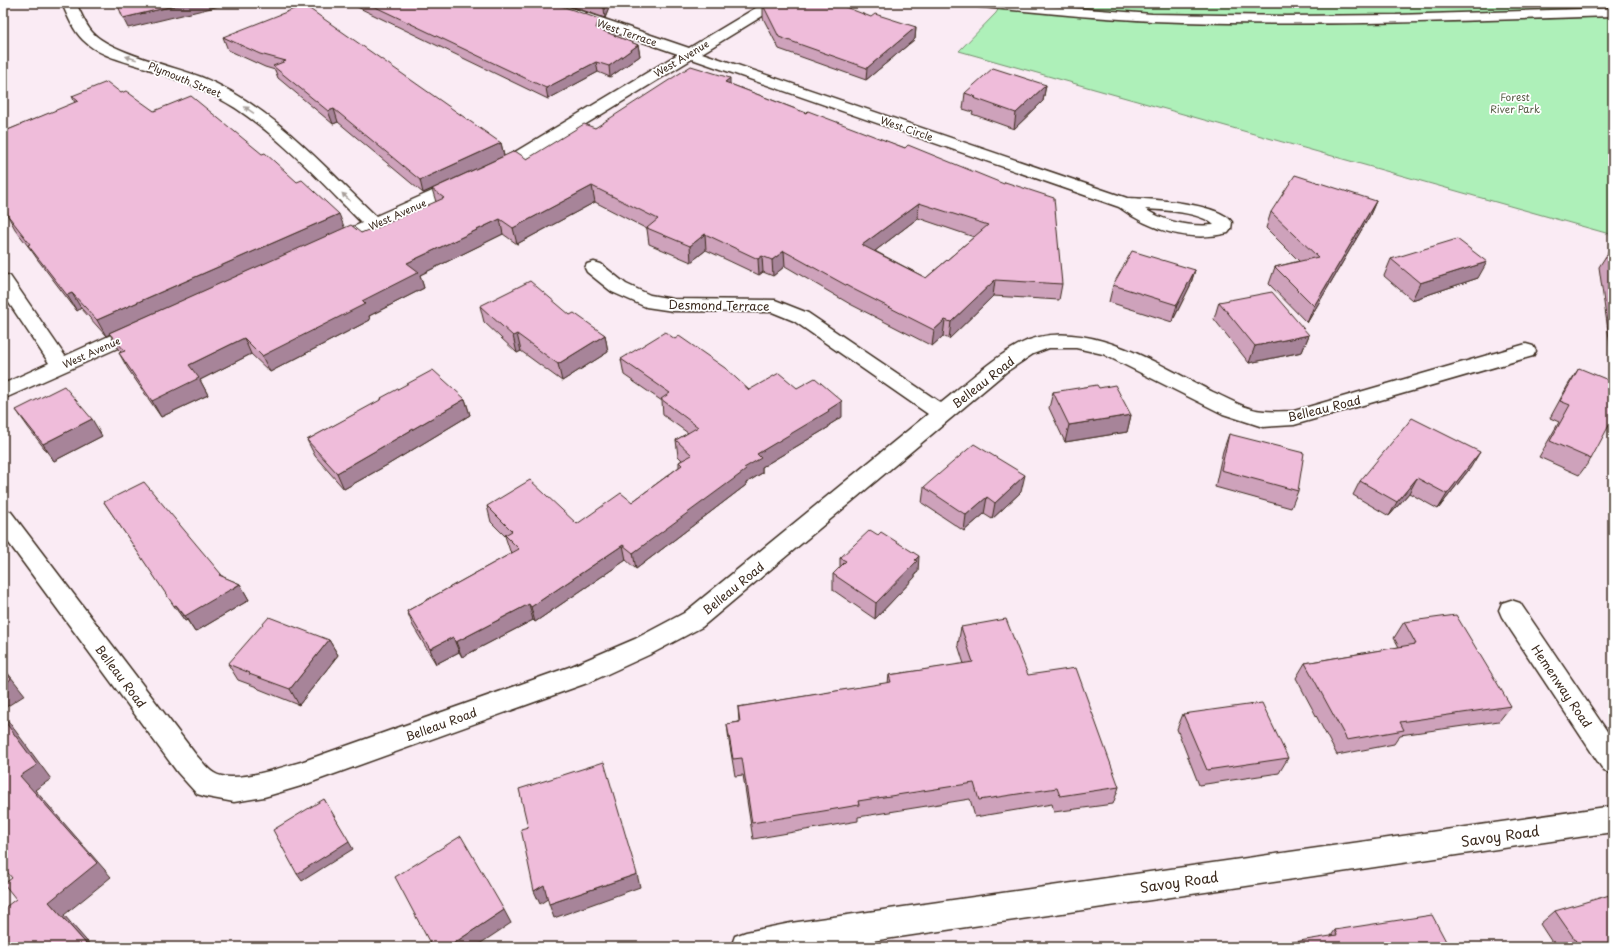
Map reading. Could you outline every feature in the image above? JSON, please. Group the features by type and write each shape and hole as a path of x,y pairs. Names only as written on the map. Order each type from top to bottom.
{"street":[{"name":"Plymouth Street","path":"69,3 77,21 87,36 104,48 196,81 222,93 252,112 280,134 374,224"},
{"name":"West Terrace","path":"543,3 688,54"},
{"name":"West Avenue","path":"316,250 477,178 521,156 774,3"},
{"name":"West Circle","path":"688,54 1125,203 1151,220 1189,230 1211,232 1222,229 1223,222 1211,216 1168,206 1125,203"},
{"name":"Desmond Terrace","path":"594,268 619,288 646,301 673,306 775,306 801,317 942,414"},
{"path":"3,280 61,366"},
{"name":"West Avenue","path":"3,392 155,323"},
{"name":"Belleau Road","path":"3,518 187,764 207,785 234,790 264,785 309,771 581,674 644,646 699,615 999,367 1026,349 1047,341 1076,341 1109,350 1230,409 1263,419 1294,418 1526,351"},
{"name":"Hemenway Road","path":"1511,610 1613,762"},
{"name":"Savoy Road","path":"746,947 791,938 1613,819"}],"lane":[{"path":"972,3 1075,12 1178,18 1340,20 1613,12"}],"green space":[{"name":"Forest River Park","path":"1002,3 1613,3 1613,235 959,51 996,13"}],"building":[{"path":"117,3 186,3 123,18"},
{"path":"367,3 553,3 599,19 596,28 638,45 609,66 596,62 546,88"},
{"path":"590,3 606,3 604,8"},
{"path":"766,3 835,3 871,17 875,14 916,27 867,68 779,37 763,5"},
{"path":"304,5 501,143 420,180 334,109 328,111 273,66 286,61 260,54 223,37"},
{"path":"691,66 730,78 725,82 806,113 808,111 905,148 908,145 1004,184 1005,182 1054,198 1062,284 995,280 951,322 945,320 934,330 851,288 784,251 772,260 762,256 758,259 705,234 690,246 647,228 658,219 592,186 513,228 500,219 407,263 419,272 362,301 365,304 262,356 244,338 189,365 199,378 152,401 119,353 125,351 109,333 351,225 361,233 368,230 370,231 444,198 432,189 515,151 527,159 584,124 595,128","holes":["919,203 988,225 926,278 862,245"]},
{"path":"993,68 1046,85 1016,113 974,98 976,97 965,93"},
{"path":"107,82 121,93 126,91 154,111 191,96 262,154 265,153 297,182 302,180 339,214 97,320 72,293 67,295 28,245 30,244 3,207 3,132 78,101 72,96"},
{"path":"1295,175 1376,201 1314,306 1275,267 1318,257 1271,212"},
{"path":"1457,239 1487,262 1420,283 1391,259"},
{"path":"1132,251 1195,270 1177,305 1113,285"},
{"path":"530,281 570,315 574,313 605,335 558,364 517,334 513,336 480,306"},
{"path":"1272,292 1309,335 1255,346 1219,302"},
{"path":"665,332 675,339 679,336 725,368 749,390 779,373 797,388 815,378 842,401 828,410 829,411 757,454 761,458 744,468 746,470 633,553 623,545 531,607 529,604 456,642 453,637 430,649 407,611 519,549 505,535 512,531 487,506 530,480 577,524 621,493 632,502 682,465 679,462 692,455 676,440 698,427 661,399 670,393 621,359"},
{"path":"1579,368 1613,382 1613,418 1591,459 1550,441 1570,405 1560,401"},
{"path":"433,370 465,399 337,473 307,440 382,399 381,398"},
{"path":"1097,385 1099,388 1115,385 1131,415 1069,425 1053,392"},
{"path":"64,386 92,419 43,444 16,410"},
{"path":"1412,418 1480,452 1447,494 1417,478 1397,502 1360,481"},
{"path":"1229,434 1304,453 1298,491 1221,470"},
{"path":"974,444 1025,475 995,503 987,497 966,515 924,487"},
{"path":"144,482 221,574 219,575 240,584 185,616 176,605 174,606 104,502"},
{"path":"870,530 878,535 881,532 919,556 915,560 917,561 876,603 833,574 846,561 840,558"},
{"path":"1456,615 1511,706 1400,722 1404,730 1347,740 1305,663 1416,644 1404,622"},
{"path":"269,617 329,640 290,689 249,674 250,673 228,664"},
{"path":"1006,619 1028,675 1076,668 1119,787 1060,796 1057,788 979,800 974,783 858,801 859,805 752,823 742,758 733,759 727,724 740,722 738,707 891,682 889,675 973,662 961,627"},
{"path":"3,669 11,679 3,685"},
{"path":"1262,703 1288,758 1207,770 1183,714"},
{"path":"3,719 37,765 20,776 97,863 49,902 89,947 3,947 3,909 16,899 4,884 12,878 3,867"},
{"path":"604,762 637,874 549,904 544,885 534,891 521,829 528,827 519,789"},
{"path":"324,799 349,841 297,874 273,830"},
{"path":"461,836 504,910 448,947 432,947 395,877"},
{"path":"1613,894 1613,947 1580,947 1555,911"},
{"path":"1432,915 1449,947 1262,947 1337,935 1335,930"}]}
